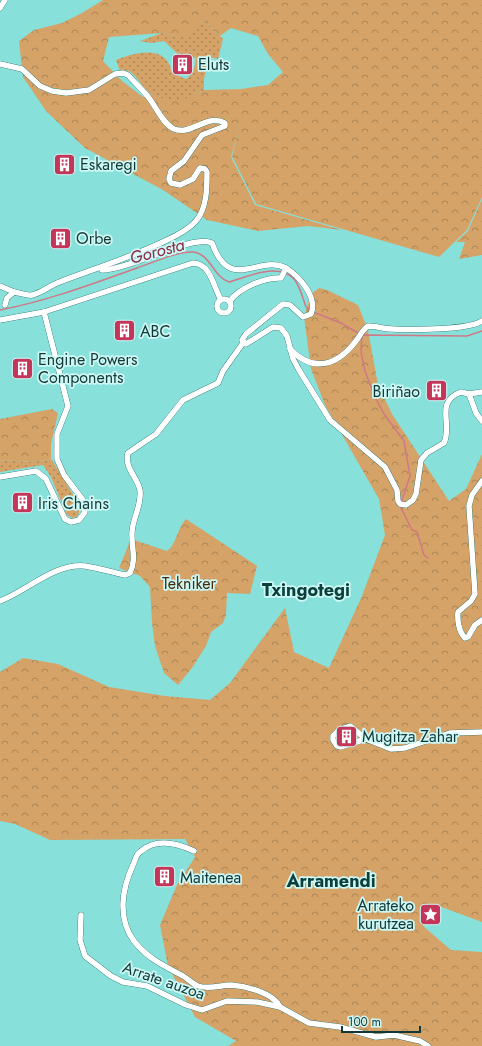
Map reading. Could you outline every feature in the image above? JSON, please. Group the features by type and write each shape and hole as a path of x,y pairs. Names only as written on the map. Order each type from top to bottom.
{"street":[{"path":"0,8 5,0"},
{"path":"0,64 22,69 40,86 52,91 66,93 90,90 115,74 123,73 128,75 149,98 166,122 174,129 184,130 210,121 221,121 225,123 224,128 211,130 202,135 184,161 171,171 171,183 180,185 193,179 200,168 205,169 207,172 205,200 202,212 195,222 181,233 149,249 58,283 30,296 14,292 0,286"},
{"path":"0,601 54,573 78,566 86,566 125,575 130,573 134,565 132,530 140,496 139,488 128,466 128,453 156,434 183,400 218,383 223,371 243,343 243,337 283,304 290,305 303,317 312,311 303,282 274,265 251,270 236,269 221,261 212,243 207,240 188,244 119,267 96,270"},
{"path":"0,320 44,312 193,263 202,265 206,268 221,300"},
{"path":"221,300 217,307 222,312 229,311 232,306 230,302 234,295 262,281 274,277 281,278 284,271"},
{"path":"5,306 7,298 14,292"},
{"path":"221,300 226,299 230,302"},
{"path":"0,477 36,471 46,479 64,519 72,522 79,520 85,512 83,500 64,475 57,459 55,440 68,406 44,312"},
{"path":"290,349 303,359 322,365 333,360 350,347 368,326 393,329 424,329 474,325 482,321"},
{"path":"243,343 248,343 267,330 277,327 284,332 299,370 330,420 385,467 397,490 398,500 403,505 410,503 415,497 420,478 421,460 432,450 442,446 446,440 446,407 448,400 461,392 470,394 482,392"},
{"path":"470,394 476,413 482,421"},
{"path":"482,481 472,495 469,506 475,594 471,601 458,612 462,636 464,638 468,637 475,625 482,620"},
{"path":"366,739 340,747 337,746 333,740 333,736 339,730 350,726 366,739 391,749 405,748 450,733 482,732"},
{"name":"Arrate auzoa","path":"194,851 183,846 165,842 150,846 139,852 127,880 122,902 125,920 133,939 147,955 198,986 213,988 231,985 251,989 268,996 278,1003 280,1007"},
{"name":"Arrate auzoa","path":"81,915 80,940 85,956 111,976 123,982 147,986 192,1007 202,1010 227,1000 280,1007 310,1023 340,1027 376,1036 394,1034 420,1041 428,1046"}],"green space":[{"path":"103,0 482,0 482,197 467,230 439,257 256,204 232,156 239,127 231,157 255,205 342,230 308,226 258,231 207,220 163,190 85,148 46,111 23,77 19,41 34,30 62,23","holes":["204,20 220,36 231,28 258,36 268,54 283,72 268,85 241,89 204,90 180,101 167,100 150,94 143,97 122,81 103,61 109,37 162,33 179,37 188,35"]},
{"path":"204,20 223,39 218,59 209,57 204,79 204,90 181,101 166,100 154,96 147,91 134,74 125,70 120,71 116,60 141,53 150,53 157,54 164,58 169,64 172,73 186,79 194,70 196,57 187,60 179,55 164,41 151,43 140,41 162,33 179,37"},
{"path":"482,199 482,255 459,259 465,242 456,242 468,231"},
{"path":"319,288 327,290 358,305 368,330 378,385 392,414 449,501 466,489 482,454 482,922 439,906 423,926 451,950 482,952 482,1046 228,1046 236,1041 195,1017 168,966 160,925 177,885 195,857 185,839 50,840 15,824 0,821 0,672 23,658 58,664 109,687 165,696 210,700 230,683 285,608 294,652 329,668 362,596 385,535 379,499 325,405 311,369 304,317 311,294"},
{"path":"52,409 58,413 51,444 51,459 32,462 0,460 0,419"},
{"path":"51,459 77,501 79,506 78,516 73,518 67,515 51,477 43,465 0,472 0,460 32,462"},
{"name":"Tekniker","path":"186,519 257,566 250,594 227,593 226,615 223,623 211,632 206,646 192,668 178,685 164,673 155,646 150,587 140,576 119,568 131,539 167,551 173,544"}],"waterway":[{"name":"Gorosta","path":"0,310 69,292 173,255 187,252 193,252 204,257 219,275 229,282 262,272 271,271 287,274 296,282 306,307 310,310"},
{"name":"Gorosta","path":"313,312 341,323 358,333"},
{"path":"402,500 410,476 404,441 384,414 374,395 365,371 361,352 362,335 467,336 482,331"},
{"path":"401,508 412,530 417,532 424,555 428,558"}],"place":[{"name":"Eluts","path":"182,64"},
{"name":"Eskaregi","path":"65,164"},
{"name":"Orbe","path":"60,238"},
{"name":"ABC","path":"125,331"},
{"name":"Engine Powers Components","path":"22,368"},
{"name":"Biriñao","path":"436,391"},
{"name":"Iris Chains","path":"23,503"},
{"name":"Mugitza Zahar","path":"347,736"},
{"name":"Maitenea","path":"165,877"},
{"name":"Arrateko kurutzea","path":"430,914"}],"district":[{"name":"Txingotegi","path":"306,590"},
{"name":"Arramendi","path":"331,881"}]}
